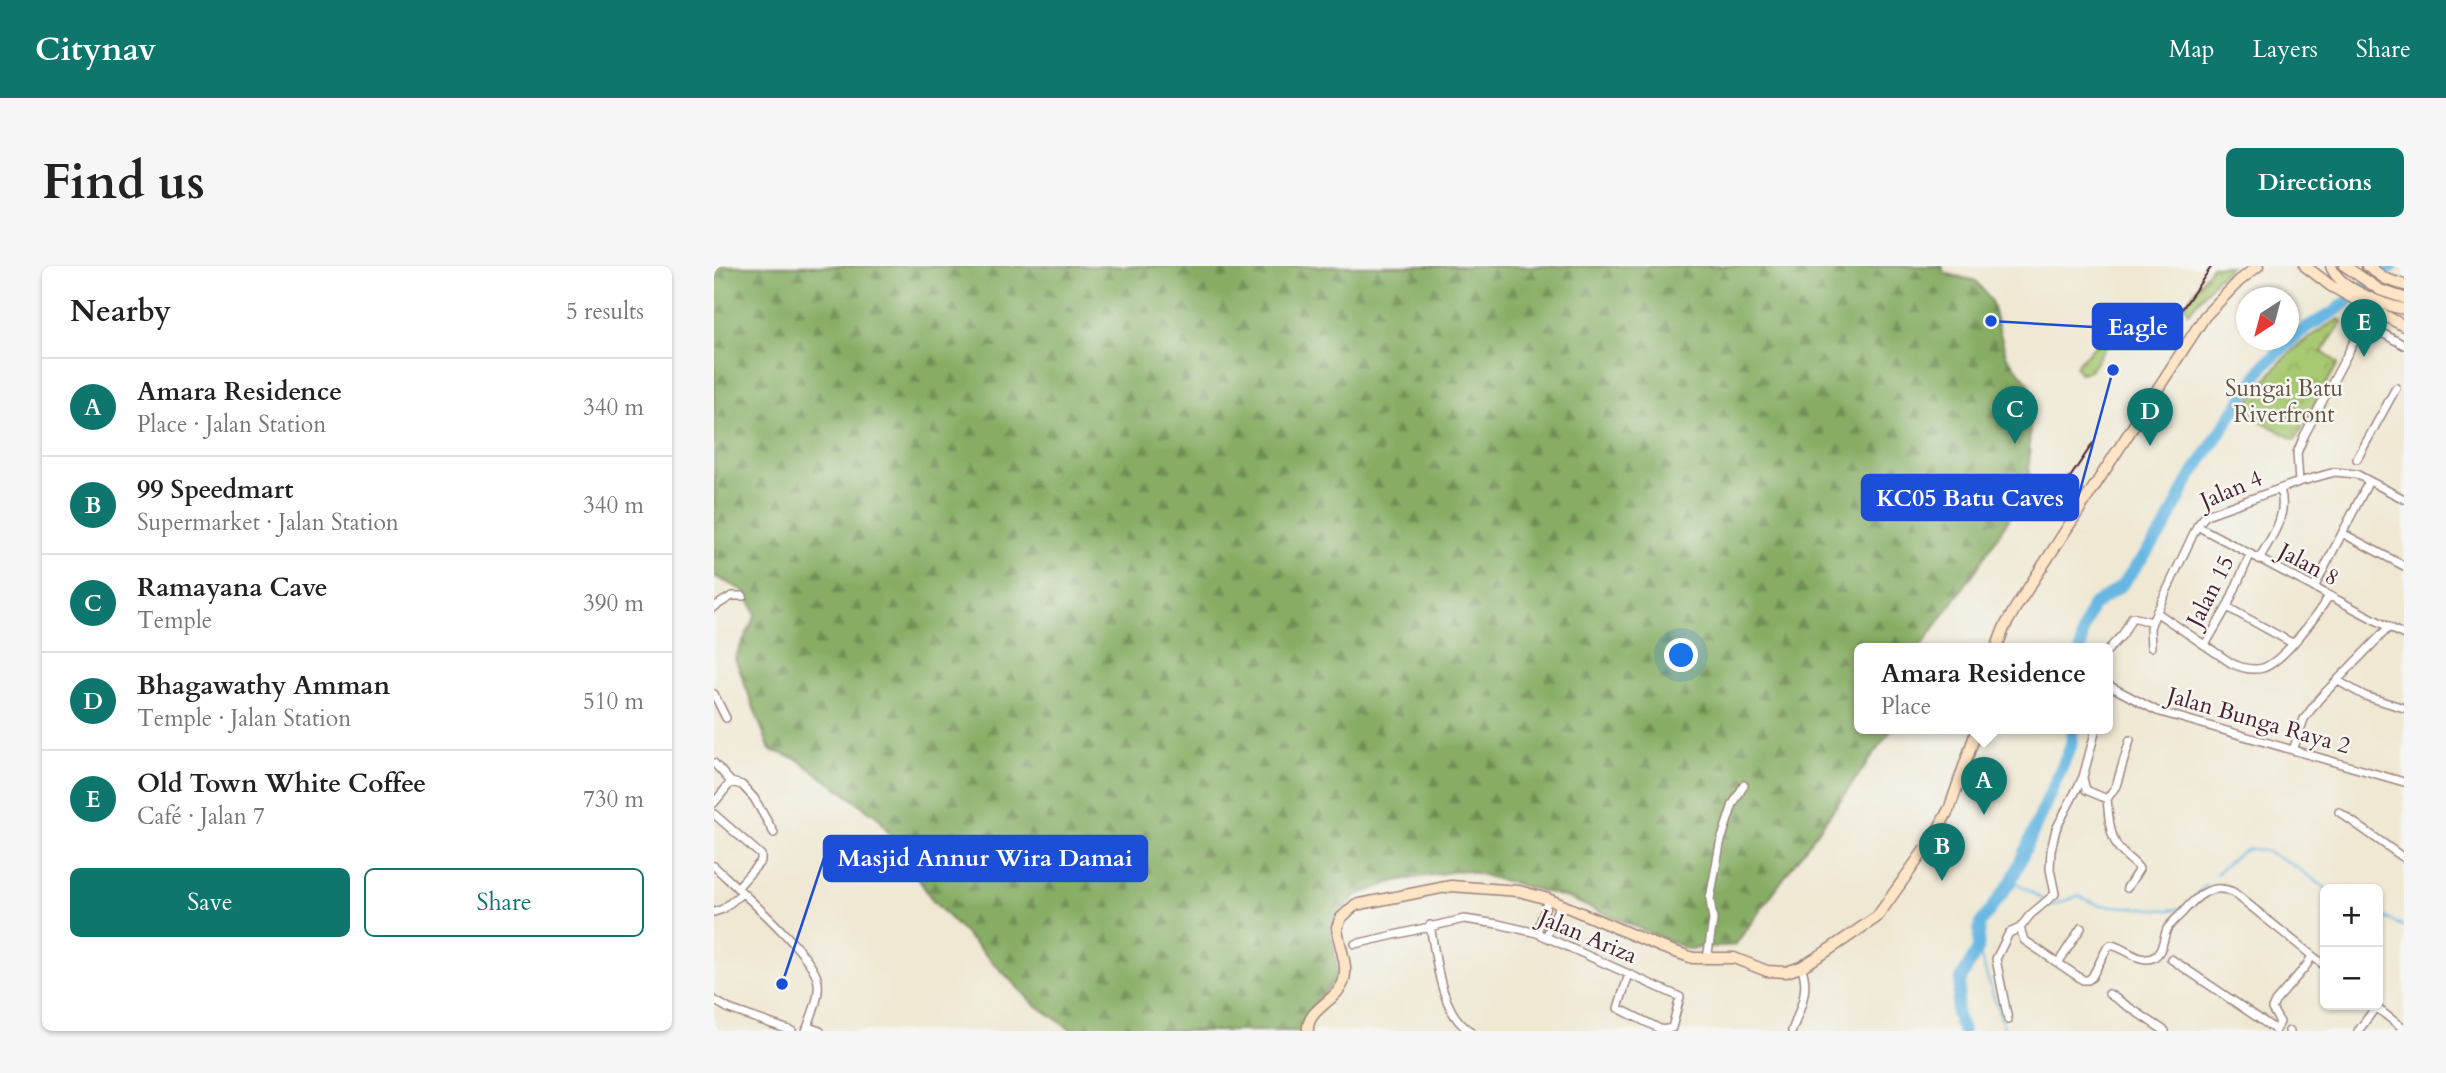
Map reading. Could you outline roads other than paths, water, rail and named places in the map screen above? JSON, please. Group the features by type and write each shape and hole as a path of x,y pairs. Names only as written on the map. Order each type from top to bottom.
{"street":[{"path":"1999,643 2016,607 2205,316 2239,281 2258,266"},
{"path":"2305,266 2325,282 2348,291 2404,326"},
{"path":"2319,266 2325,282"},
{"path":"2345,266 2380,290 2404,298"},
{"path":"2367,266 2386,279 2404,285"},
{"path":"2330,267 2348,291"},
{"path":"2375,307 2404,309"},
{"path":"2299,482 2297,453 2304,436 2375,307"},
{"path":"2367,325 2404,345"},
{"path":"2357,459 2396,388"},
{"name":"Jalan 4","path":"2151,647 2150,628 2155,612 2197,526 2206,515 2335,472 2345,472 2369,481 2403,498"},
{"path":"2314,588 2369,481"},
{"path":"2259,559 2284,511 2280,489"},
{"name":"Jalan 8","path":"2197,526 2404,635"},
{"path":"2342,533 2404,566"},
{"name":"Jalan 15","path":"2205,645 2227,607 2250,555"},
{"path":"714,607 732,596 743,596"},
{"path":"2155,612 2231,663 2255,670 2266,667 2292,643 2313,620 2329,596"},
{"path":"2227,607 2292,643"},
{"path":"2113,645 2133,617 2152,622"},
{"path":"2293,750 2304,719 2389,627"},
{"path":"2338,681 2365,696 2404,708"},
{"name":"Jalan Bunga Raya 2","path":"2113,688 2157,711 2404,782"},
{"path":"714,694 726,718"},
{"path":"1308,1031 1307,1024 1313,1014 1335,996 1346,974 1337,927 1341,918 1355,905 1451,887 1519,891 1559,904 1693,958 1734,958 1776,973 1801,967 1867,925 1890,901 1935,835 1950,807 1975,734"},
{"path":"2008,1020 1996,959 2010,933 2020,928 2030,915 2056,892 2050,869 2056,829 2082,777 2095,734"},
{"path":"2127,888 2139,869 2117,847 2107,799 2116,786 2130,740"},
{"path":"714,763 731,782 742,785 754,798 774,833"},
{"path":"2082,777 2086,790 2107,799"},
{"path":"714,803 731,782"},
{"path":"1707,959 1713,919 1710,899 1720,845 1733,804 1744,785"},
{"path":"2339,812 2404,858"},
{"path":"714,814 761,856 761,861 739,890 723,909 714,912"},
{"path":"714,866 794,944 811,967 817,978 818,989 807,1029 820,1031"},
{"path":"2020,928 2024,940 2083,980 2088,980 2107,948 2115,945 2142,958 2152,958 2158,954 2168,929 2195,898 2205,891 2224,888 2233,892 2320,963"},
{"path":"1536,933 1548,900"},
{"path":"1546,937 1559,904"},
{"name":"Jalan Ariza","path":"1355,944 1464,919 1536,933 1680,997 1672,1028 1658,1030"},
{"path":"1430,925 1448,1004 1455,1018 1470,1031"},
{"path":"2058,962 2081,929"},
{"path":"2171,959 2275,1030 2280,1022 2272,1009 2275,1002 2312,956"},
{"path":"1792,1031 1803,1000 1805,983 1801,967"},
{"path":"1629,974 1618,1008 1658,1030"},
{"path":"2109,994 2165,1031"},
{"path":"714,1000 729,1009 792,1031"},
{"path":"2358,1031 2371,1010"},
{"path":"2379,1010 2404,1028"}],"waterway":[{"path":"2082,643 2083,630 2092,606 2121,586 2165,528 2187,483 2264,365 2307,327 2334,312 2392,266"},
{"path":"1963,1031 1956,1013 1961,979 1978,949 1980,924 2012,880 2071,746 2072,734"},
{"path":"2216,874 2232,859 2251,849 2269,853 2320,884"},
{"path":"2012,880 2044,900"},
{"path":"2197,894 2206,885"},
{"path":"2049,903 2054,905 2078,896 2100,905 2169,910 2183,908"},
{"path":"2383,916 2404,927"},
{"path":"1978,949 2005,1031"}],"railway":[{"path":"2182,309 2212,266"},
{"path":"2045,515 2093,443"}],"place":[{"name":"Eagle","path":"1991,321"},
{"name":"Old Town White Coffee","path":"2364,357"},
{"name":"KC05 Batu Caves","path":"2113,370"},
{"name":"Ramayana Cave","path":"2015,444"},
{"name":"Bhagawathy Amman","path":"2150,446"},
{"name":"Amara Residence","path":"1984,815"},
{"name":"99 Speedmart","path":"1942,881"},
{"name":"Masjid Annur Wira Damai","path":"782,984"}],"park label":[{"name":"Sungai Batu Riverfront","path":"2284,401"}]}
